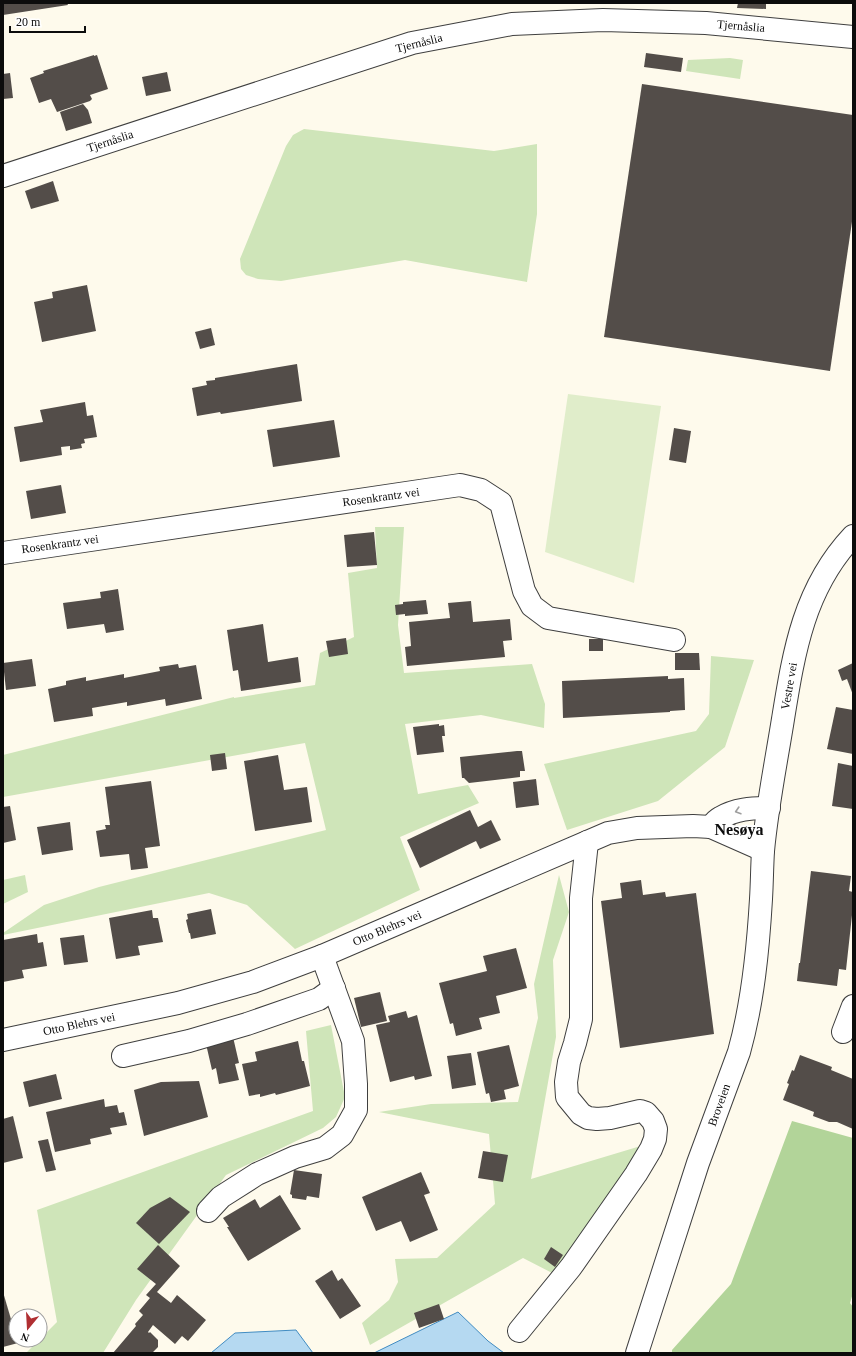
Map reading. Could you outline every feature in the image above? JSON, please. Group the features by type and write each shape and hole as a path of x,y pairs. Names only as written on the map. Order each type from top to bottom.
{"street":[{"name":"Tjernåslia","path":"3,176 412,43 512,24 603,20 684,22 853,37"},
{"name":"Rosenkrantz vei","path":"3,552 460,485 481,490 501,503 524,591 532,606 548,618 674,640"},
{"name":"Vestre vei","path":"763,850 788,686 800,631 823,575 839,550 853,536"},
{"path":"711,827 719,818 737,811 752,808 769,808"},
{"name":"Otto Blehrs vei","path":"3,1040 178,1003 253,982 322,956 608,832 637,828 693,826 711,827 763,850"},
{"path":"518,1331 571,1267 636,1174 651,1149 655,1139 656,1129 646,1113 640,1111 610,1118 588,1118 581,1114 568,1096 566,1082 569,1062 581,1019 581,898 587,842"},
{"name":"Broveien","path":"637,1353 698,1163 744,1034 753,984 758,939 763,850"},
{"path":"208,1211 221,1197 257,1174 295,1157 325,1148 342,1136 356,1110 353,1041 322,956"},
{"path":"123,1056 190,1041 247,1024 319,999 334,988"},
{"path":"843,1032 853,1006"}],"green space":[{"path":"730,58 743,60 740,79 686,71 688,60"},
{"path":"304,129 494,151 537,144 537,214 527,282 405,260 281,281 258,279 246,275 241,269 240,259 286,146 293,135"},
{"path":"568,394 661,406 634,583 545,552"},
{"path":"375,527 404,527 398,625 404,673 532,664 545,704 544,728 481,715 405,724 418,794 468,785 479,803 400,837 420,890 295,949 247,905 209,893 3,935 3,933 44,905 99,887 326,830 305,743 3,797 3,755 234,697 315,685 320,653 354,637 348,573 377,568"},
{"path":"711,656 754,660 725,747 658,801 567,830 544,764 696,731 709,714"},
{"path":"25,875 28,892 3,904 3,880"},
{"path":"559,875 569,912 553,960 556,1037 531,1179 654,1142 558,1276 523,1258 370,1345 362,1323 389,1300 398,1282 395,1259 437,1258 495,1204 489,1134 379,1112 431,1104 518,1102 538,1018 534,984"},
{"path":"331,1025 345,1097 336,1117 323,1128 226,1175 136,1300 103,1353 26,1353 31,1348 48,1348 48,1331 57,1322 37,1210 313,1111 306,1031"},
{"path":"792,1121 853,1138 853,1293 850,1303 853,1307 853,1353 672,1353 672,1350 731,1284"}],"water":[{"path":"458,1312 488,1341 504,1353 374,1353"},
{"path":"296,1330 313,1353 211,1353 235,1333"}],"building":[{"path":"3,3 67,3 68,5 3,15"},
{"path":"738,3 766,3 766,9 737,8"},
{"path":"646,53 683,58 681,72 644,67"},
{"path":"97,55 108,89 90,95 92,99 90,101 57,112 51,99 39,103 30,78 44,73 43,71"},
{"path":"167,72 171,91 146,96 142,77"},
{"path":"10,73 13,98 3,99 3,74"},
{"path":"642,84 853,115 853,215 830,371 604,337"},
{"path":"83,104 88,110 92,123 66,131 60,112"},
{"path":"53,181 59,201 31,209 25,191"},
{"path":"87,285 96,331 42,342 34,302 53,298 52,292"},
{"path":"211,328 215,345 200,349 195,332"},
{"path":"297,364 302,401 221,414 220,412 197,416 192,388 207,385 206,381 215,380 215,378"},
{"path":"85,402 87,416 93,415 97,437 84,439 85,443 81,444 82,448 70,450 70,446 61,447 62,455 20,462 14,427 43,422 40,410"},
{"path":"334,420 340,457 273,467 267,430"},
{"path":"674,428 691,431 686,463 669,460"},
{"path":"61,485 66,513 31,519 26,491"},
{"path":"374,532 377,565 347,567 344,535"},
{"path":"118,589 124,630 106,633 104,624 67,629 63,603 101,598 100,592"},
{"path":"426,600 428,614 405,616 405,614 396,615 395,605 403,604 403,602"},
{"path":"471,601 473,622 510,619 512,640 503,641 505,657 407,666 405,647 411,646 409,622 450,618 448,603"},
{"path":"263,624 268,662 298,657 301,682 241,691 238,670 233,671 227,630"},
{"path":"346,638 348,654 329,657 326,641"},
{"path":"589,639 603,639 603,651 589,651"},
{"path":"675,653 699,653 700,670 675,670"},
{"path":"32,659 36,686 6,690 3,663"},
{"path":"853,663 853,695 847,679 842,681 838,670"},
{"path":"178,664 179,668 196,665 202,699 166,706 165,699 127,706 127,702 92,708 93,716 54,722 48,689 66,685 66,681 86,677 86,681 124,674 124,678 160,671 159,667"},
{"path":"668,676 668,679 684,678 685,710 563,718 562,681"},
{"path":"836,707 853,710 853,754 827,749"},
{"path":"439,724 439,726 444,725 445,736 442,736 444,752 417,755 413,727"},
{"path":"522,751 525,771 520,771 520,777 469,783 462,778 460,757"},
{"path":"225,753 227,769 212,771 210,755"},
{"path":"278,755 284,790 307,787 312,822 255,831 244,761"},
{"path":"838,763 853,766 853,809 832,806"},
{"path":"536,779 539,805 516,808 513,782"},
{"path":"151,781 160,846 145,848 148,868 131,870 129,854 100,857 96,831 106,829 105,825 110,825 105,787"},
{"path":"10,806 16,840 3,843 3,807"},
{"path":"470,810 478,827 491,820 501,840 480,849 476,841 420,868 407,840"},
{"path":"70,822 73,850 42,855 37,827"},
{"path":"811,871 851,876 849,891 853,892 853,906 846,970 839,969 837,986 797,981"},
{"path":"641,880 643,895 665,892 666,897 696,893 714,1034 620,1048 601,901 622,898 620,883"},
{"path":"211,909 216,934 191,939 186,920 188,919 187,914"},
{"path":"152,910 153,918 158,918 163,942 138,946 140,955 116,959 109,918"},
{"path":"37,934 38,943 43,942 47,966 22,970 24,978 3,982 3,940"},
{"path":"84,935 88,962 64,965 60,938"},
{"path":"516,948 527,988 496,996 500,1013 479,1018 482,1029 456,1036 453,1023 450,1024 439,983 487,971 483,956"},
{"path":"380,992 387,1021 361,1027 354,998"},
{"path":"406,1011 408,1018 417,1015 432,1076 415,1080 414,1076 390,1082 376,1025 390,1022 388,1016"},
{"path":"233,1037 239,1063 235,1064 239,1080 219,1084 216,1068 212,1070 206,1044"},
{"path":"298,1041 302,1061 304,1061 310,1086 276,1095 275,1093 260,1097 260,1094 249,1096 242,1064 257,1061 255,1052"},
{"path":"509,1045 519,1086 504,1090 506,1099 491,1102 489,1093 486,1094 477,1052"},
{"path":"471,1053 476,1085 452,1089 447,1056"},
{"path":"800,1055 832,1067 831,1070 853,1079 853,1129 837,1122 829,1122 813,1116 814,1112 783,1100 789,1084 787,1083 792,1070 794,1071"},
{"path":"56,1074 62,1099 29,1107 23,1082"},
{"path":"199,1081 208,1117 144,1136 134,1090 161,1082"},
{"path":"104,1099 105,1107 117,1105 119,1113 124,1112 127,1125 110,1128 112,1134 90,1139 91,1144 55,1152 46,1112"},
{"path":"13,1116 23,1158 3,1163 3,1119"},
{"path":"48,1139 56,1170 46,1172 38,1141"},
{"path":"483,1151 508,1155 503,1182 478,1178"},
{"path":"294,1170 322,1174 319,1198 307,1196 306,1200 292,1198 292,1195 290,1194"},
{"path":"421,1172 430,1193 424,1195 438,1230 410,1242 401,1221 376,1231 362,1197"},
{"path":"280,1195 301,1229 248,1261 223,1218 255,1199 260,1208"},
{"path":"170,1197 190,1212 159,1244 136,1223 150,1208"},
{"path":"158,1245 180,1266 157,1292 171,1303 177,1295 206,1320 188,1341 182,1336 175,1344 153,1325 148,1332 150,1332 158,1340 158,1347 152,1353 113,1353 136,1326 135,1324 143,1315 139,1311 150,1298 146,1295 156,1284 137,1269"},
{"path":"551,1247 563,1255 555,1267 544,1259"},
{"path":"332,1270 338,1281 342,1278 361,1306 340,1319 315,1281"},
{"path":"3,1292 8,1309 8,1346 3,1347"},
{"path":"439,1304 444,1319 419,1328 414,1313"}],"district":[{"name":"Nesøya","path":"739,829"}]}
